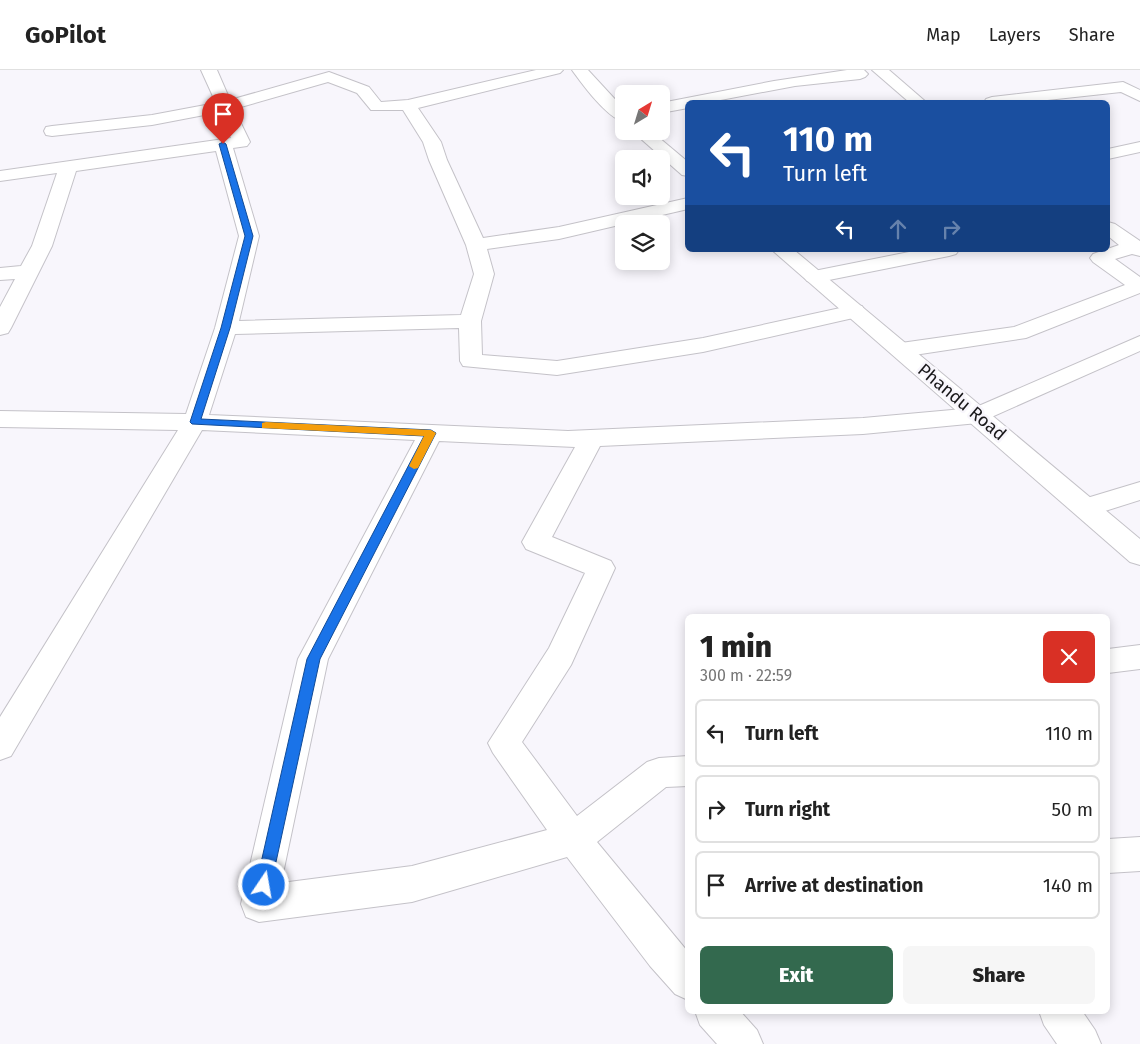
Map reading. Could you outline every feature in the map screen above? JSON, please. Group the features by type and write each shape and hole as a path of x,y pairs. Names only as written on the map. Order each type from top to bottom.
{"street":[{"path":"0,176 241,142 209,70"},
{"path":"52,131 152,120 226,106 329,77 363,90 377,107 408,104 555,70"},
{"path":"580,70 615,110"},
{"path":"703,100 828,76 860,74 855,70"},
{"path":"880,70 916,100"},
{"path":"1108,73 1123,86 1140,96"},
{"path":"1008,100 1123,86"},
{"path":"408,104 432,142 438,160 476,245 484,274 470,321 471,361 557,368 703,346 854,311"},
{"path":"670,106 685,104"},
{"path":"651,140 685,168"},
{"path":"0,746 195,422 226,328 249,236 223,144"},
{"path":"1110,154 1140,147"},
{"path":"0,328 42,246 68,167"},
{"path":"476,245 559,233 685,204"},
{"path":"1110,229 1137,248"},
{"path":"901,350 1018,333 1140,286 1100,258 1137,248"},
{"name":"Phandu Road","path":"784,252 978,415 1140,555"},
{"path":"814,277 940,252"},
{"path":"0,274 29,272"},
{"path":"226,328 470,321"},
{"path":"0,419 195,422 568,439 863,426 978,415 1140,343"},
{"path":"431,433 313,659 259,904 412,884 574,839 659,773 685,771"},
{"path":"592,438 536,542 601,568 560,656 504,743 574,839 661,950 685,978"},
{"path":"1086,508 1140,491"},
{"path":"1110,661 1140,657"},
{"path":"1110,856 1140,854"},
{"path":"717,1014 743,1044"},
{"path":"1060,1014 1081,1044"}],"slow traffic":[{"path":"266,425 431,433 414,466"}],"route":[{"path":"223,144 249,236 226,328 195,422 431,433 313,659 264,885"}]}
